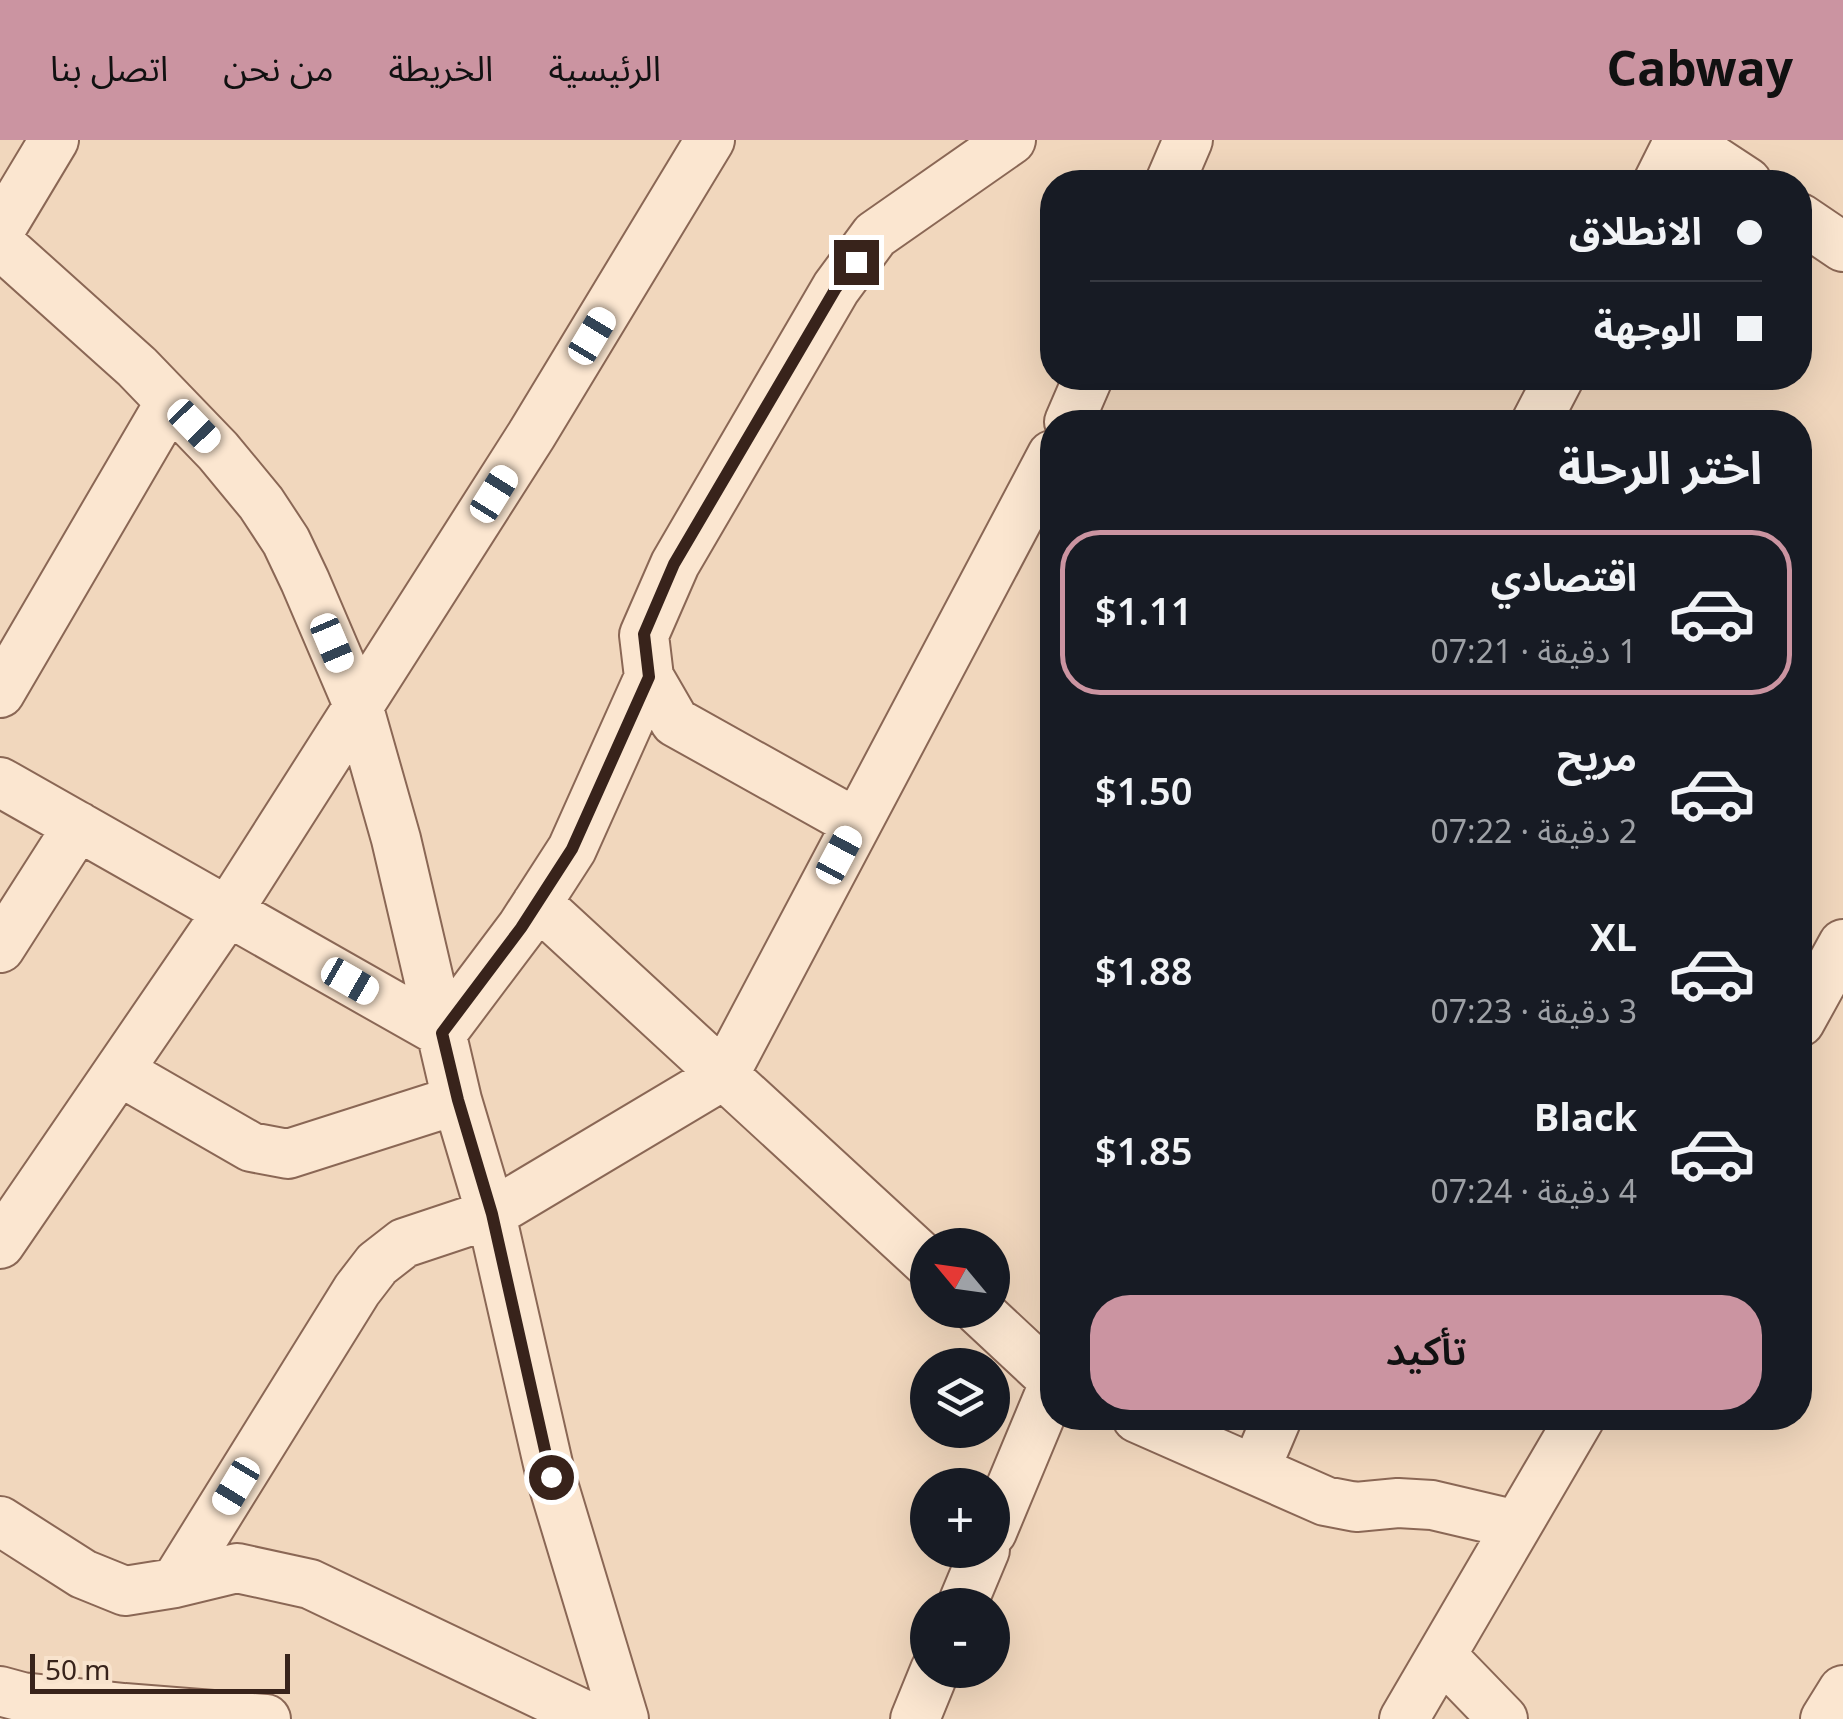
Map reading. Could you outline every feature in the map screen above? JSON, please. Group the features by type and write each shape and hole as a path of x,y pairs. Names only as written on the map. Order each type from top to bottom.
{"street":[{"path":"0,230 54,140"},
{"path":"0,1244 228,912 532,434 710,140"},
{"path":"856,823 675,722 649,677 644,634 674,564 836,288 876,235 1011,140"},
{"path":"1175,170 1188,140"},
{"path":"1665,170 1681,140 1728,170"},
{"path":"1812,226 1843,247"},
{"path":"0,244 136,367 218,451 262,504 286,541 358,705 396,839 458,1100 492,1214 551,1477 624,1719"},
{"path":"0,693 170,402"},
{"path":"176,1583 356,1290 377,1264 404,1243 492,1214 724,1075 1040,478"},
{"path":"442,1033 521,928 572,849 649,677"},
{"path":"0,782 442,1033"},
{"path":"0,948 78,826"},
{"path":"537,903 910,1246"},
{"path":"1812,1000 1843,944"},
{"path":"119,1071 252,1147 288,1154 458,1100"},
{"path":"997,1328 1040,1368"},
{"path":"1010,1489 1040,1417"},
{"path":"1164,1430 1325,1501 1356,1507 1432,1505 1517,1525"},
{"path":"1255,1470 1272,1430"},
{"path":"1404,1719 1573,1430"},
{"path":"0,1521 82,1574 125,1591 238,1568 310,1584 594,1719"},
{"path":"1442,1656 1504,1719"},
{"path":"915,1719 928,1688"},
{"path":"0,1690 122,1713 266,1719"},
{"path":"1825,1719 1843,1690"}],"route":[{"path":"551,1477 492,1214 442,1033 521,928 572,849 649,677 644,634 674,564 836,288 856,262"}]}
